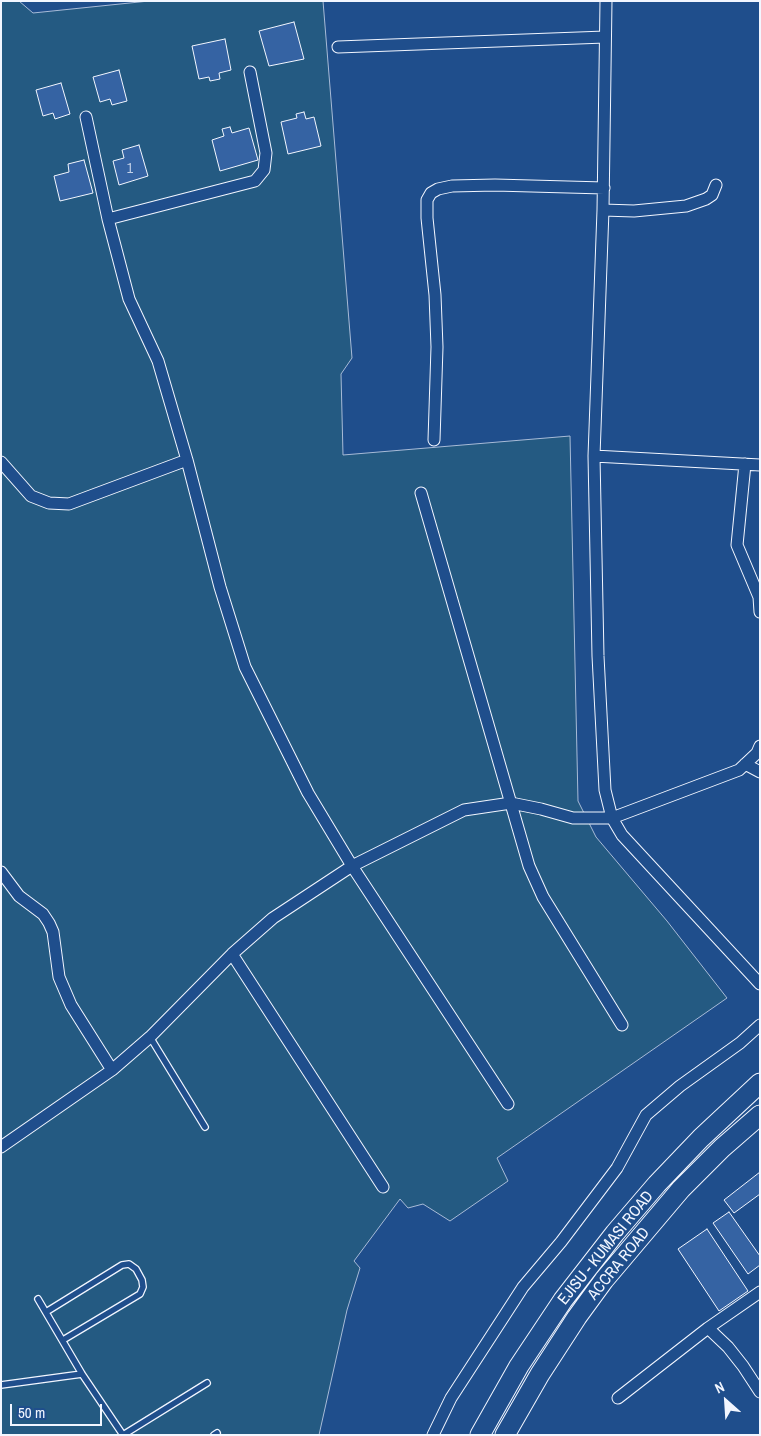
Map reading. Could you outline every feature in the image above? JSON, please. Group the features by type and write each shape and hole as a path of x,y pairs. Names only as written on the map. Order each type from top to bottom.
{"highway":[{"name":"EJISU - KUMASI ROAD","path":"480,1435 519,1366 557,1308 615,1233 688,1151 760,1083"},
{"name":"ACCRA ROAD","path":"505,1435 540,1374 604,1280 681,1189 722,1148 760,1115"}],"street":[{"path":"606,1 604,210 594,456 598,656 605,790 612,818 622,835 760,984"},
{"path":"338,46 605,37"},
{"path":"108,219 255,181 264,170 266,153 250,72"},
{"path":"86,117 108,219 129,299 158,361 187,460 220,587 245,667 308,793 352,866 508,1104"},
{"path":"434,440 437,347 436,312 427,218 427,200 431,193 438,189 452,186 486,185 604,188"},
{"path":"604,210 634,211 686,206 706,199 712,195 716,186"},
{"path":"594,456 760,465"},
{"path":"1,462 31,496 49,503 69,504 187,460"},
{"path":"745,464 737,545 759,597"},
{"path":"422,493 529,866 544,897 622,1025"},
{"path":"760,591 760,612"},
{"path":"1,1147 112,1070 150,1037 232,954 273,918 352,866 464,810 511,804 541,809 573,818 612,818 739,770 757,753 760,746"},
{"path":"745,764 760,772"},
{"path":"1,872 19,896 43,914 49,923 53,932 59,977 70,1005 112,1070"},
{"path":"232,954 383,1187"},
{"path":"433,1435 451,1398 523,1287 561,1242 617,1168 646,1115 680,1086 740,1043 760,1025"},
{"path":"618,1398 708,1328 760,1292"},
{"path":"708,1328 728,1347 760,1392"}],"lane":[{"path":"150,1037 205,1127"},
{"path":"46,1312 122,1265 129,1264 136,1269 142,1280 143,1287 140,1294 63,1340"},
{"path":"38,1299 82,1374 123,1435 207,1383"},
{"path":"1,1385 82,1374"}],"shaded area":[{"path":"1,1 19,1 33,13 149,1 323,1 352,358 341,374 343,455 570,436 578,801 596,837 667,921 727,998 497,1158 508,1181 450,1221 423,1204 408,1208 400,1199 354,1261 360,1268 347,1310 319,1435 1,1435"}],"building":[{"path":"294,22 304,59 269,66 259,31"},
{"path":"225,39 231,70 219,73 220,79 210,81 209,77 199,79 192,46"},
{"path":"119,70 127,101 112,105 110,99 100,102 93,77"},
{"path":"61,83 70,114 55,119 53,113 43,116 36,90"},
{"path":"304,112 306,119 314,117 321,146 288,154 281,122 297,118 296,114"},
{"path":"230,127 232,133 249,128 258,160 220,171 212,140 224,136 222,129"},
{"path":"139,145 148,176 119,185 113,161 124,158 122,150"},
{"path":"84,160 93,193 60,201 54,176 69,172 68,164"},
{"path":"760,1172 760,1194 734,1213 724,1200"},
{"path":"729,1212 760,1256 760,1265 748,1274 713,1223"},
{"path":"707,1229 748,1291 719,1311 678,1249"}]}
